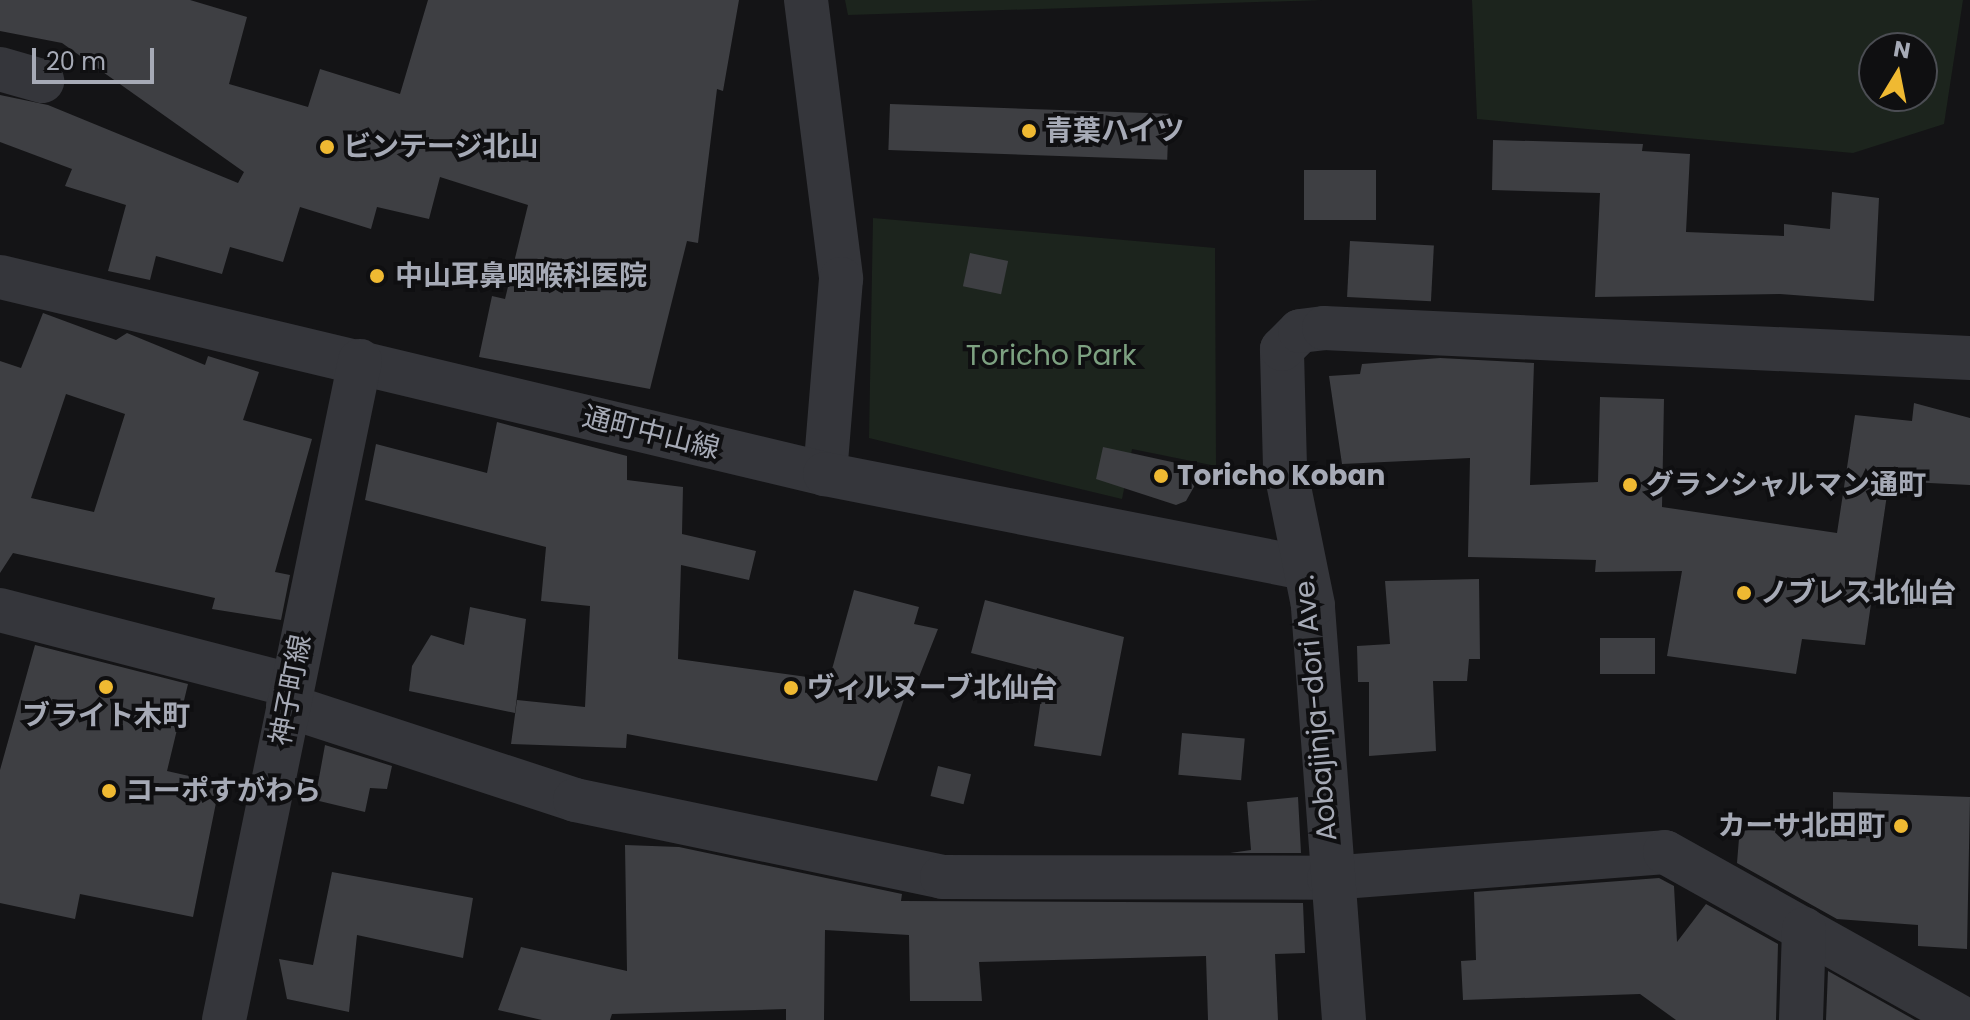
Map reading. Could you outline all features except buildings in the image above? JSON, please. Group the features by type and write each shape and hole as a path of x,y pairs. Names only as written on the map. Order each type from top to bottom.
{"street":[{"path":"806,0 841,279 825,474"},
{"path":"0,69 42,81"},
{"name":"通町中山線","path":"0,277 825,474 1305,568"},
{"name":"Aobajinja-dori Ave.","path":"1344,1020 1329,878 1305,568 1285,467 1282,349 1300,331 1324,328 1970,358"},
{"name":"神子町線","path":"224,1020 360,361"},
{"path":"0,610 289,695 575,800 942,877 1329,878 1665,852 1966,1020"},
{"path":"1801,1020 1804,929"}],"green space":[{"path":"845,0 1322,0 848,15"},
{"path":"1472,0 1963,0 1944,124 1853,153 1477,119"},
{"name":"Toricho Park","path":"873,218 1215,248 1216,466 1132,449 1122,499 869,438"}],"place":[{"name":"青葉ハイツ","path":"1029,131"},
{"name":"ビンテージ北山","path":"327,147"},
{"name":"中山耳鼻咽喉科医院","path":"377,276"},
{"name":"Toricho Koban","path":"1161,476"},
{"name":"グランシャルマン通町","path":"1630,485"},
{"name":"ノブレス北仙台","path":"1744,593"},
{"name":"ブライト木町","path":"106,687"},
{"name":"ヴィルヌーブ北仙台","path":"791,688"},
{"name":"コーポすがわら","path":"109,791"},
{"name":"カーサ北田町","path":"1901,826"}]}
